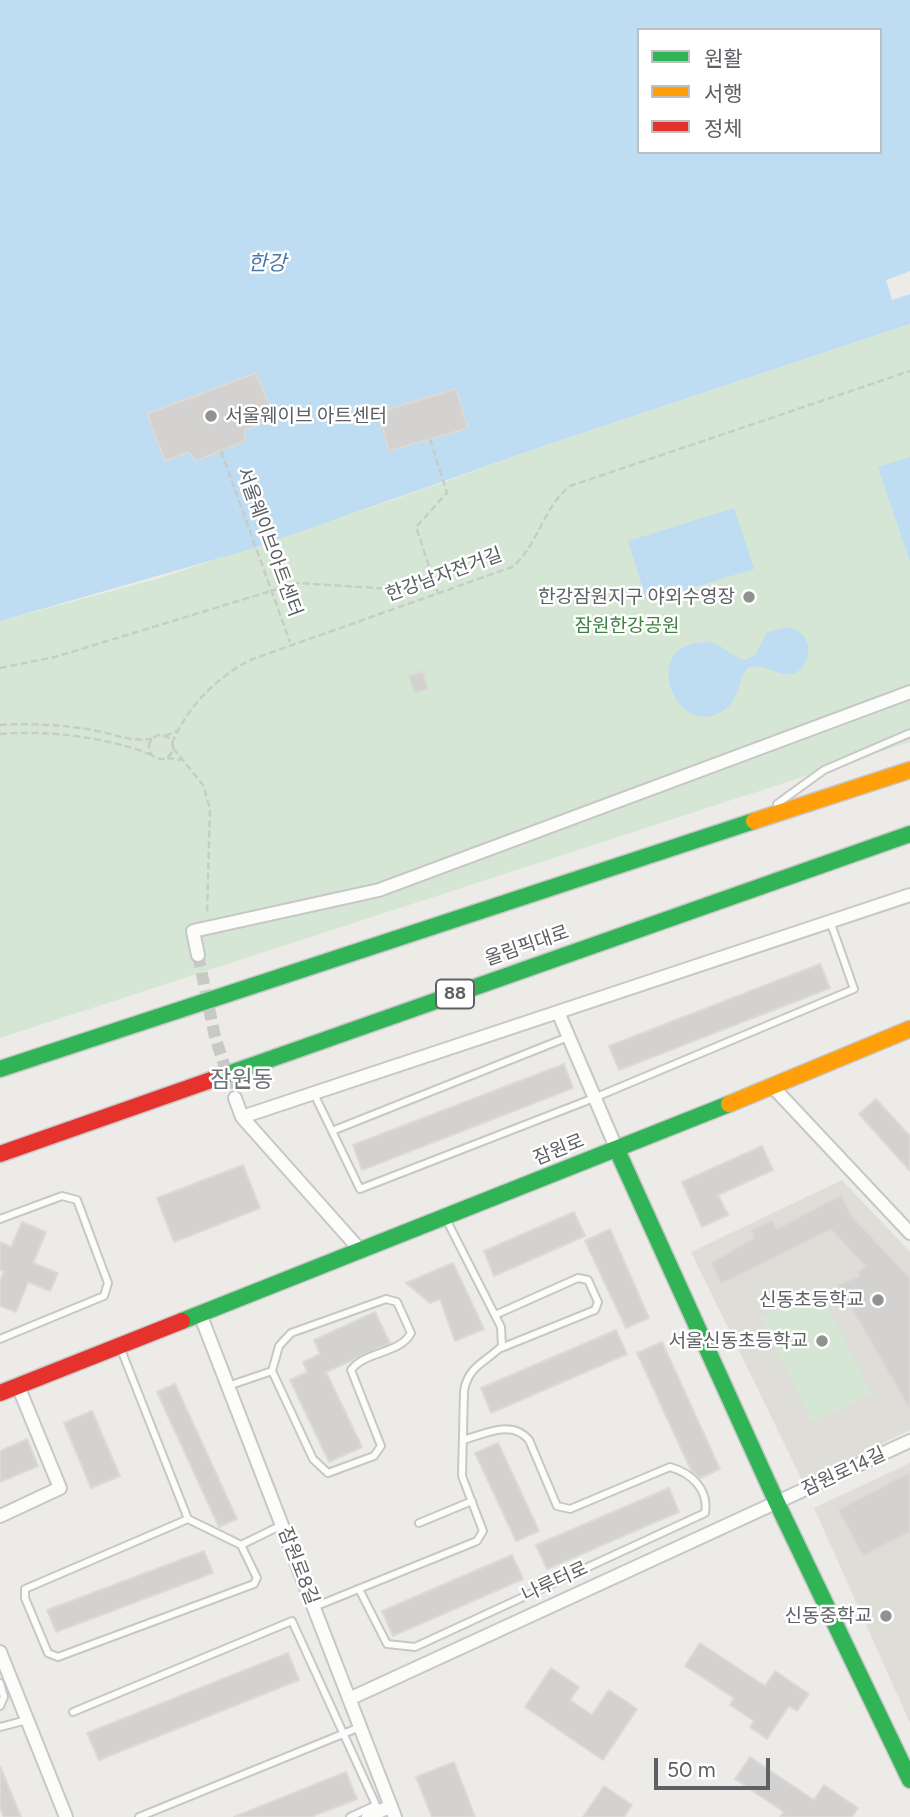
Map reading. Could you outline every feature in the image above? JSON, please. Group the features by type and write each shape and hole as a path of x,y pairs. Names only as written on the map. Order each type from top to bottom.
{"main road":[{"path":"0,1069 910,770"},
{"name":"올림픽대로","path":"0,1154 910,834"},
{"name":"잠원로","path":"0,1393 617,1150 910,1029"},
{"path":"617,1150 778,1503 910,1780"}],"street":[{"path":"198,955 193,931 379,890 910,692"},
{"path":"242,1117 910,895"},
{"path":"558,1012 617,1150"},
{"path":"772,1086 910,1233"},
{"path":"235,1098 242,1117 361,1251"},
{"name":"잠원로8길","path":"200,1314 393,1812"},
{"path":"0,1516 60,1488 18,1386"},
{"name":"잠원로14길","path":"778,1503 910,1441"},
{"name":"나루터로","path":"349,1699 778,1503"},
{"path":"0,1652 65,1817"},
{"path":"368,1817 393,1812"}],"lane":[{"path":"752,822 824,770 910,733"},
{"path":"314,1094 360,1189 594,1098 854,989 830,921"},
{"path":"332,1131 568,1037"},
{"path":"0,1219 62,1196 77,1200 108,1283 104,1296 0,1339"},
{"path":"446,1218 501,1327 500,1348"},
{"path":"314,1607 477,1541 483,1531 462,1476 466,1380 474,1367 500,1348 595,1310 598,1302 588,1280 578,1278 495,1315"},
{"path":"386,1299 397,1302 411,1333 406,1341 357,1363 351,1370 381,1446 374,1456 328,1473 313,1460 272,1371 279,1346 291,1333 386,1299"},
{"path":"119,1346 188,1519 242,1545 257,1578 254,1584 58,1657 48,1653 25,1598 25,1589 188,1519"},
{"path":"228,1386 272,1371"},
{"path":"359,1589 387,1644 415,1647 705,1513 705,1497 697,1482 688,1474 670,1467 570,1509 563,1509 557,1506 529,1440 522,1432 508,1428 463,1440"},
{"path":"419,1523 472,1501"},
{"path":"242,1545 282,1525"},
{"path":"73,1712 292,1621 340,1733 376,1805 350,1817"},
{"path":"0,1683 4,1696 0,1706"},
{"path":"0,1727 27,1720"},
{"path":"139,1817 360,1727"}],"path":[{"name":"한강남자전거길","path":"172,743 177,731 215,681 250,660 290,643 512,567 522,556 556,499 570,486 910,370"},
{"path":"430,439 447,493 416,527 438,593"},
{"name":"서울웨이브아트센터","path":"221,451 270,580 290,643"},
{"path":"0,668 55,657 297,583 409,590"},
{"path":"0,725 42,724 92,730 136,741 177,731"},
{"path":"0,734 65,736 181,760"},
{"path":"165,736 203,785 210,809 207,928"},
{"path":"152,739 149,745 152,755"},
{"path":"166,758 173,748"}],"shaded area":[{"name":"서울신동초등학교","path":"842,1180 910,1252 910,1430 803,1482 691,1252"},
{"name":"신동중학교","path":"910,1463 910,1723 814,1508"}],"green space":[{"name":"잠원한강공원","path":"910,324 910,742 0,1038 0,621 160,578 399,498 555,442"},
{"path":"820,1290 871,1393 812,1422 761,1319"}],"water":[{"name":"한강","path":"0,0 910,0 910,324 555,442 251,549 0,621"},
{"path":"910,457 910,562 878,467"},
{"path":"734,508 754,569 647,602 628,541"},
{"path":"789,627 803,635 808,645 807,659 800,670 786,674 763,668 747,668 732,703 710,716 694,715 681,705 672,690 668,674 672,658 684,647 712,643 745,660 756,654 767,632"}],"pier":[{"path":"910,271 910,294 892,300 886,280"}],"building":[{"name":"서울웨이브 아트센터","path":"256,373 275,419 245,430 245,441 196,461 188,452 165,461 147,414"},
{"path":"456,389 468,428 389,451 378,412"},
{"path":"423,671 428,689 414,693 409,676"},
{"path":"820,964 830,988 619,1070 609,1046"},
{"path":"564,1064 573,1088 362,1170 353,1145"},
{"path":"876,1099 910,1136 910,1171 859,1114"},
{"path":"762,1146 773,1170 718,1195 728,1215 702,1227 682,1182"},
{"path":"243,1165 260,1208 174,1242 157,1198"},
{"name":"신동초등학교","path":"841,1195 852,1216 910,1278 910,1410 838,1285 859,1276 858,1272 865,1266 831,1230 721,1284 711,1263 754,1238 751,1230 773,1220 776,1229"},
{"path":"574,1212 585,1236 494,1276 484,1251"},
{"path":"22,1222 46,1232 33,1263 58,1273 50,1291 28,1282 16,1312 0,1306 0,1281 4,1271 0,1270 0,1242 11,1247"},
{"path":"610,1229 649,1318 626,1328 585,1241"},
{"path":"453,1263 484,1329 455,1341 440,1299 430,1303 406,1283"},
{"path":"375,1312 390,1343 326,1372 362,1447 329,1462 290,1380 307,1372 303,1362 320,1354 314,1340"},
{"path":"616,1330 627,1354 491,1413 481,1388"},
{"path":"662,1342 720,1469 700,1478 691,1470 637,1353"},
{"path":"175,1384 237,1519 219,1527 157,1392"},
{"path":"92,1411 120,1476 91,1488 64,1423"},
{"path":"27,1439 38,1466 0,1482 0,1451"},
{"path":"498,1443 539,1531 516,1541 475,1453"},
{"path":"910,1472 910,1532 863,1556 838,1510"},
{"path":"669,1488 679,1512 547,1569 536,1545"},
{"path":"204,1551 213,1573 56,1632 47,1610"},
{"path":"512,1555 523,1579 393,1636 382,1611"},
{"path":"700,1643 765,1686 775,1671 809,1694 797,1711 789,1706 767,1739 750,1727 754,1721 730,1705 734,1698 685,1666"},
{"path":"288,1653 299,1680 99,1760 87,1733"},
{"path":"551,1668 579,1687 570,1700 592,1715 609,1690 637,1709 603,1760 525,1707"},
{"path":"750,1757 814,1800 824,1785 858,1808 852,1817 780,1817 784,1812 735,1779"},
{"path":"454,1762 475,1817 432,1817 416,1777"},
{"path":"0,1766 21,1817 4,1817 0,1808"},
{"path":"346,1772 357,1799 311,1817 234,1817"},
{"path":"604,1786 632,1805 624,1817 583,1817"}],"tunnel":[{"path":"198,955 215,1037 235,1098"}],"traffic: fast":[{"path":"0,1069 754,821"},
{"path":"211,1080 910,834"},
{"path":"182,1321 729,1104"},
{"path":"617,1150 777,1503 910,1780"}],"traffic: slow":[{"path":"754,821 910,770"},
{"path":"729,1104 910,1029"}],"traffic: jam":[{"path":"0,1154 211,1080"},
{"path":"0,1393 182,1321"}],"place":[{"name":"서울웨이브 아트센터","path":"211,416"},
{"name":"한강잠원지구 야외수영장","path":"749,597"},
{"name":"신동초등학교","path":"878,1300"},
{"name":"서울신동초등학교","path":"822,1341"},
{"name":"신동중학교","path":"886,1616"}],"district":[{"name":"잠원동","path":"242,1080"}]}
